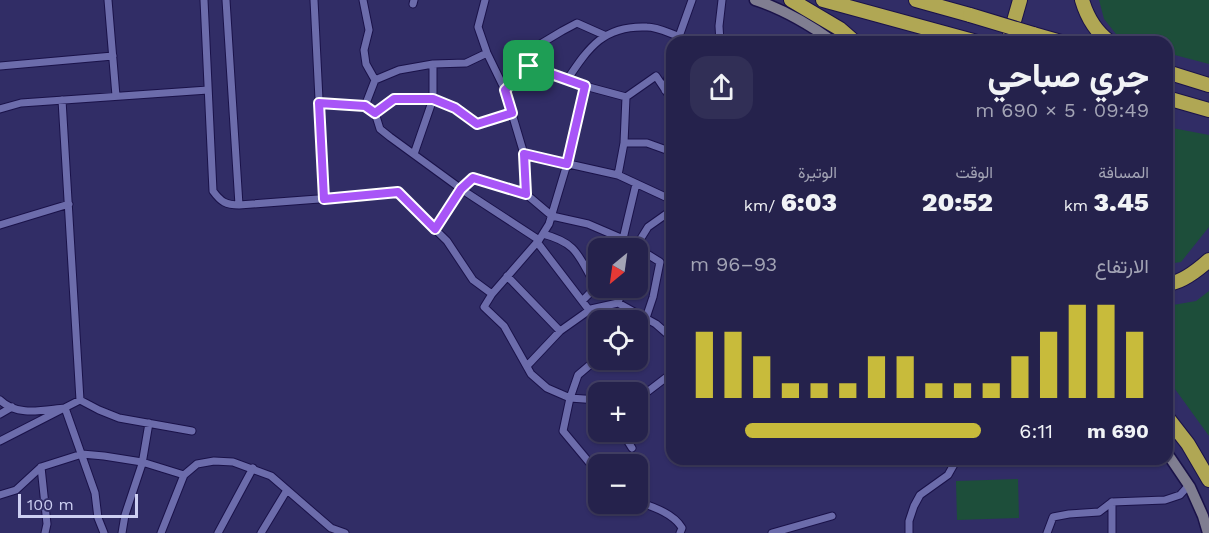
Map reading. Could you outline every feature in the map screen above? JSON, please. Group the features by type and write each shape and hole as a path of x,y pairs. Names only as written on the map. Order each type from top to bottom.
{"highway":[{"path":"791,0 848,36"},
{"path":"823,0 955,36"},
{"path":"916,0 1040,36"},
{"path":"1010,36 1020,0"},
{"path":"1082,0 1086,14 1102,36"},
{"path":"1173,74 1209,85"},
{"path":"1173,100 1204,109"},
{"path":"1173,109 1204,109"},
{"path":"1173,283 1209,260"},
{"path":"1173,425 1188,444 1209,480"}],"main road":[{"path":"755,0 808,24 825,36"},
{"path":"1173,462 1189,485 1208,533"}],"street":[{"path":"108,0 116,96"},
{"path":"204,0 213,191 220,201 228,205 239,205 398,192 447,241 473,280 492,294"},
{"path":"226,0 239,205"},
{"path":"314,0 324,199"},
{"path":"363,0 369,30 364,50 366,64 375,80"},
{"path":"485,0 478,27 487,53 505,90 524,154 526,194"},
{"path":"679,36 692,0"},
{"path":"720,36 719,19 722,0"},
{"path":"505,90 529,66 528,52 562,31 577,23 604,35"},
{"path":"567,80 591,46 604,35 621,29 649,27 671,36"},
{"path":"365,106 375,80 399,70 433,64 466,63 487,53"},
{"path":"0,66 113,56"},
{"path":"414,154 433,99 433,64"},
{"path":"529,66 626,98"},
{"path":"626,98 656,76 665,90"},
{"path":"585,86 567,164 549,224 540,239 492,294 484,307 504,326 531,374 547,388 570,398 588,399"},
{"path":"665,90 666,86"},
{"path":"0,109 21,103 208,90"},
{"path":"618,175 624,143 626,98"},
{"path":"375,113 394,99 433,99 455,108 477,124 512,113"},
{"path":"62,100 80,400"},
{"path":"319,103 365,106 375,113 380,129 461,189 540,239 589,310 618,303 631,310"},
{"path":"624,143 647,143 666,150"},
{"path":"524,154 618,175 666,197"},
{"path":"435,229 461,189 473,178 526,194 552,216 588,224 621,238"},
{"path":"623,238 636,184"},
{"path":"0,225 69,204"},
{"path":"641,238 648,226 666,214"},
{"path":"540,239 562,240 571,245 580,258 594,283 591,292 582,301"},
{"path":"648,255 660,262 648,312"},
{"path":"507,276 560,332"},
{"path":"618,303 620,298"},
{"path":"527,366 560,332 588,311"},
{"path":"648,319 666,333"},
{"path":"588,366 578,375 563,431 588,460"},
{"path":"648,391 666,378"},
{"path":"0,400 20,411 65,408"},
{"path":"0,441 80,400"},
{"path":"80,400 119,418 192,431"},
{"path":"0,414 12,407"},
{"path":"65,408 95,493 98,518 104,533"},
{"path":"122,533 125,515 142,462 149,423"},
{"path":"628,442 632,448"},
{"path":"0,495 16,490 41,466 82,454 142,462 184,475"},
{"path":"161,533 184,475 197,464 214,460 233,462 271,476 331,528 345,533"},
{"path":"909,533 909,521 920,495 948,475 954,465"},
{"path":"41,466 45,533"},
{"path":"218,533 253,468"},
{"path":"1047,533 1053,517 1099,512 1112,502 1165,500 1180,495 1189,485"},
{"path":"261,533 287,489"},
{"path":"1112,502 1112,533"},
{"path":"648,505 678,521 682,528 680,533"},
{"path":"772,533 832,516"}],"green space":[{"path":"1099,0 1209,0 1209,64 1173,55 1173,36 1120,36 1104,19"},
{"path":"1173,128 1209,135 1209,227 1181,262 1173,263"},
{"path":"1209,291 1209,436 1173,386 1173,305 1196,301"},
{"path":"1018,479 1019,518 957,520 956,481"}],"route":[{"path":"529,66 585,86 567,164 524,154 526,194 473,178 461,189 435,229 398,192 324,199 319,103 365,106 375,113 394,99 433,99 455,108 477,124 512,113 505,90 529,66"}]}
